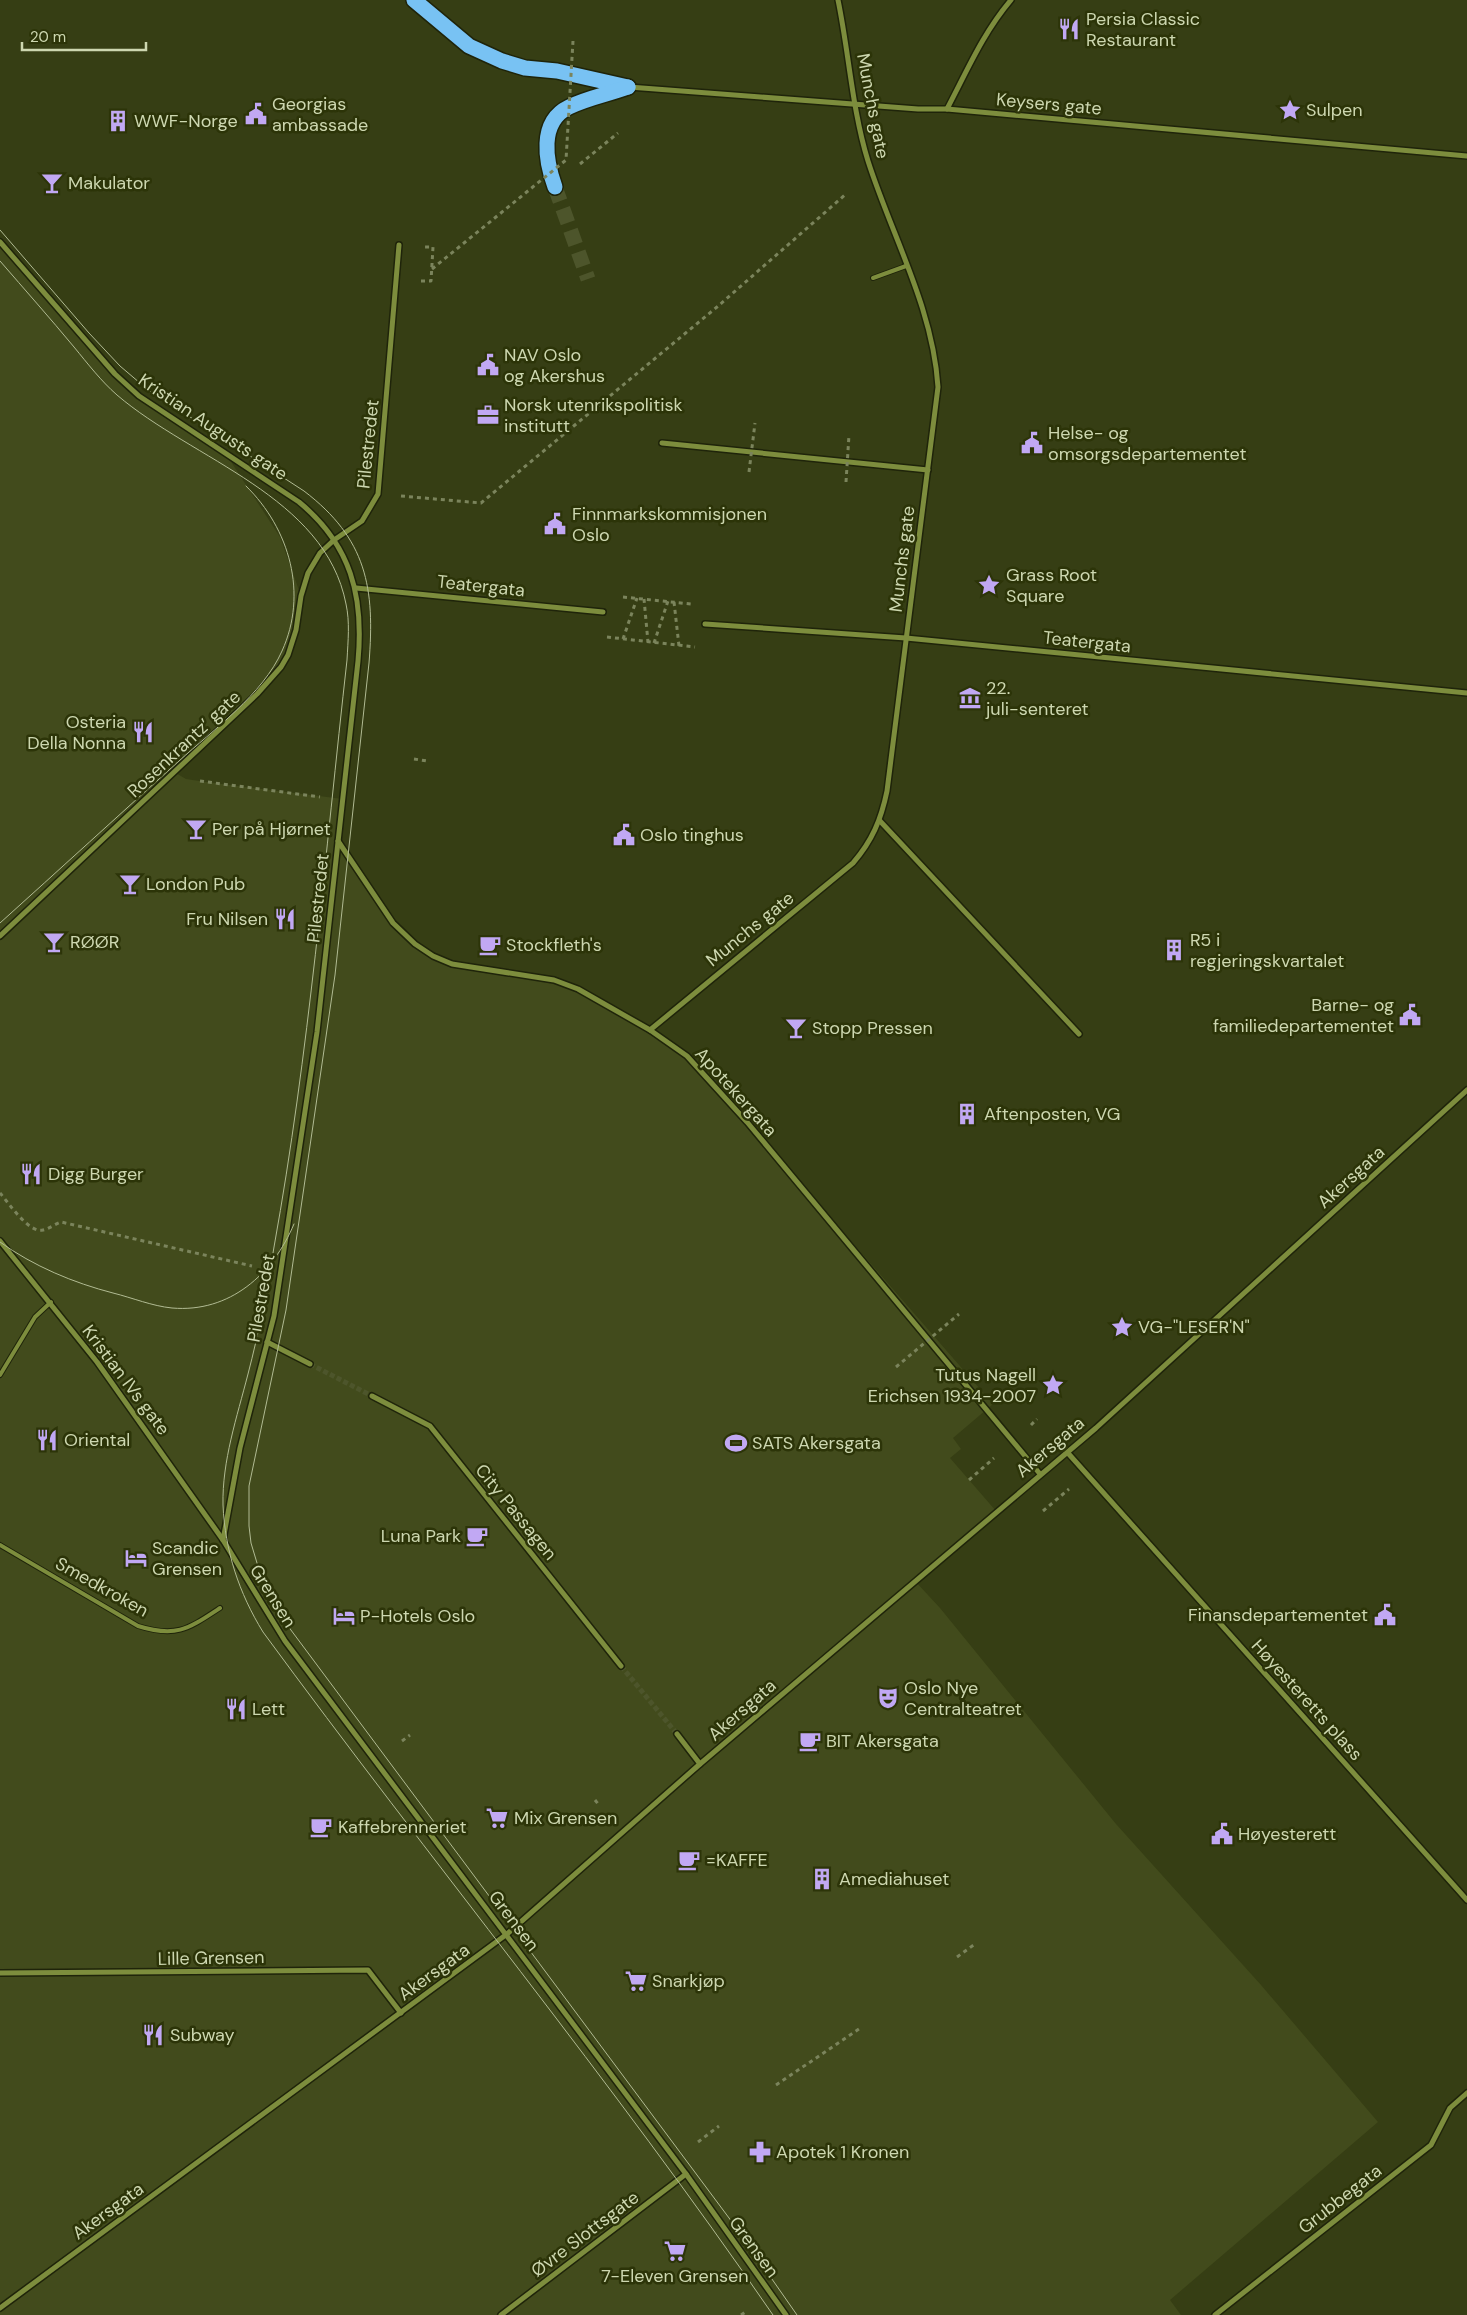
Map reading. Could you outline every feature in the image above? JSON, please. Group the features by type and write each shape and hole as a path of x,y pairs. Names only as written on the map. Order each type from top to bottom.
{"highway":[{"path":"414,0 469,46 502,61 525,68 557,71 628,87"},
{"path":"555,187 547,163 546,141 555,120 567,108 628,87"}],"street":[{"name":"Munchs gate","path":"650,1030 853,863 868,847 880,821 886,791 938,386 936,357 928,324 868,161 838,0"},
{"path":"947,109 994,20 1011,0"},
{"name":"Keysers gate","path":"628,87 947,109 1467,156"},
{"name":"Kristian Augusts gate","path":"0,242 115,374 139,396 299,502 317,516 334,540"},
{"name":"Pilestredet","path":"223,1540 240,1448 274,1316 317,1032 360,643 360,618 356,588 345,559 334,540 362,521 378,494 399,245"},
{"path":"662,443 928,470"},
{"name":"Rosenkrantz’ gate","path":"0,936 257,694 281,667 288,655 296,630 301,596 308,573 320,553 334,540"},
{"name":"Teatergata","path":"356,588 603,612"},
{"name":"Teatergata","path":"705,624 906,638 1467,694"},
{"path":"880,821 1079,1034"},
{"name":"Apotekergata","path":"338,840 393,923 415,944 433,956 452,964 554,980 578,989 650,1030 687,1056 710,1079 1040,1474"},
{"name":"Akersgata","path":"0,2308 507,1934 700,1764 1067,1452 1467,1090"},
{"name":"Kristian IVs gate","path":"0,1241 50,1302 143,1425 223,1540"},
{"path":"267,1342 310,1364"},
{"name":"City Passagen","path":"372,1396 430,1426 621,1666"},
{"name":"Høyesteretts plass","path":"1067,1452 1467,1900"},
{"name":"Grensen","path":"223,1540 285,1640 686,2174 786,2315"},
{"path":"676,1734 700,1764"},
{"name":"Lille Grensen","path":"0,1974 368,1970 401,2013"},
{"name":"Grubbegata","path":"1215,2315 1432,2145 1450,2108 1467,2093"},
{"name":"Øvre Slottsgate","path":"501,2315 686,2174"}],"lane":[{"path":"873,278 906,266"},
{"path":"0,1375 35,1317 50,1302"},
{"name":"Smedkroken","path":"0,1545 138,1626 159,1632 179,1631 220,1608"}],"path":[{"path":"432,269 566,160 573,41"},
{"path":"566,160 578,166 618,133"},
{"path":"378,494 481,503 717,308 846,194"},
{"path":"749,472 755,424"},
{"path":"846,482 849,435"},
{"path":"632,598 690,604"},
{"path":"623,639 637,598"},
{"path":"644,599 648,642"},
{"path":"654,643 668,602"},
{"path":"674,602 679,646"},
{"path":"615,638 694,647"},
{"path":"414,759 427,761"},
{"path":"173,772 186,778 206,782 343,799"},
{"path":"0,1192 27,1224 37,1230 43,1230 61,1222 252,1266"},
{"path":"896,1367 959,1314"},
{"path":"1043,1511 1087,1474"},
{"path":"402,1742 410,1735"},
{"path":"595,1800 599,1805"},
{"path":"957,1957 975,1944"},
{"path":"776,2085 862,2027"},
{"path":"698,2142 719,2126"},
{"path":"741,2315 747,2311"}],"shaded area":[{"path":"0,242 85,340 139,396 224,451 280,537 301,596 288,655 272,678 174,772 186,779 343,799 338,840 393,923 415,944 452,964 554,980 600,1001 687,1056 710,1079 993,1404 953,1438 961,1449 950,1458 996,1511 915,1581 940,1608 1116,1824 1261,1985 1378,2122 1170,2300 1181,2315 0,2315"}],"tunnel":[{"path":"555,187 588,279"},
{"path":"310,1364 372,1396"},
{"path":"621,1666 677,1734"}],"tram line":[{"path":"0,230 120,366 147,389 304,491 325,509 342,528 354,547 368,588 371,636 369,663 335,975 286,1310 249,1486 251,1543 263,1583 282,1618 735,2226 797,2315"},
{"path":"0,261 117,395 148,418 252,483 284,508 312,535 333,567 346,604 347,660 307,1028 297,1101 266,1295 231,1439 223,1489 224,1522 230,1555 240,1587 263,1632 585,2056 712,2228 773,2315"},
{"path":"0,923 236,711 274,667 290,629 294,607 294,585 284,542 274,522 246,486"},
{"path":"0,1242 26,1259 54,1273 98,1289 157,1306 193,1308 213,1304 231,1297 247,1287 274,1259 294,1224"}],"place":[{"name":"Persia Classic Restaurant","path":"1069,29"},
{"name":"Sulpen","path":"1290,110"},
{"name":"Georgias ambassade","path":"256,114"},
{"name":"WWF-Norge","path":"118,121"},
{"name":"Makulator","path":"52,183"},
{"name":"NAV Oslo og Akershus","path":"488,365"},
{"name":"Norsk utenrikspolitisk institutt","path":"488,415"},
{"name":"Helse- og omsorgsdepartementet","path":"1032,443"},
{"name":"Finnmarkskommisjonen Oslo","path":"555,524"},
{"name":"Grass Root Square","path":"989,585"},
{"name":"22. juli-senteret","path":"970,698"},
{"name":"Osteria Della Nonna","path":"143,732"},
{"name":"Per på Hjørnet","path":"196,829"},
{"name":"Oslo tinghus","path":"624,835"},
{"name":"London Pub","path":"130,884"},
{"name":"Fru Nilsen","path":"285,919"},
{"name":"RØØR","path":"54,942"},
{"name":"Stockfleth's","path":"490,945"},
{"name":"R5 i regjeringskvartalet","path":"1174,950"},
{"name":"Barne- og familiedepartementet","path":"1410,1015"},
{"name":"Stopp Pressen","path":"796,1028"},
{"name":"Aftenposten, VG","path":"967,1114"},
{"name":"Digg Burger","path":"31,1174"},
{"name":"VG-\"LESER'N\"","path":"1122,1327"},
{"name":"Tutus Nagell Erichsen 1934-2007","path":"1053,1385"},
{"name":"Oriental","path":"47,1440"},
{"name":"SATS Akersgata","path":"736,1443"},
{"name":"Luna Park","path":"477,1536"},
{"name":"Scandic Grensen","path":"136,1558"},
{"name":"Finansdepartementet","path":"1385,1615"},
{"name":"P-Hotels Oslo","path":"344,1616"},
{"name":"Oslo Nye Centralteatret","path":"888,1698"},
{"name":"Lett","path":"236,1709"},
{"name":"BIT Akersgata","path":"810,1741"},
{"name":"Mix Grensen","path":"497,1818"},
{"name":"Kaffebrenneriet","path":"321,1827"},
{"name":"Høyesterett","path":"1222,1834"},
{"name":"=KAFFE","path":"689,1860"},
{"name":"Amediahuset","path":"822,1879"},
{"name":"Snarkjøp","path":"636,1981"},
{"name":"Subway","path":"153,2035"},
{"name":"Apotek 1 Kronen","path":"760,2152"},
{"name":"7-Eleven Grensen","path":"675,2251"}]}
